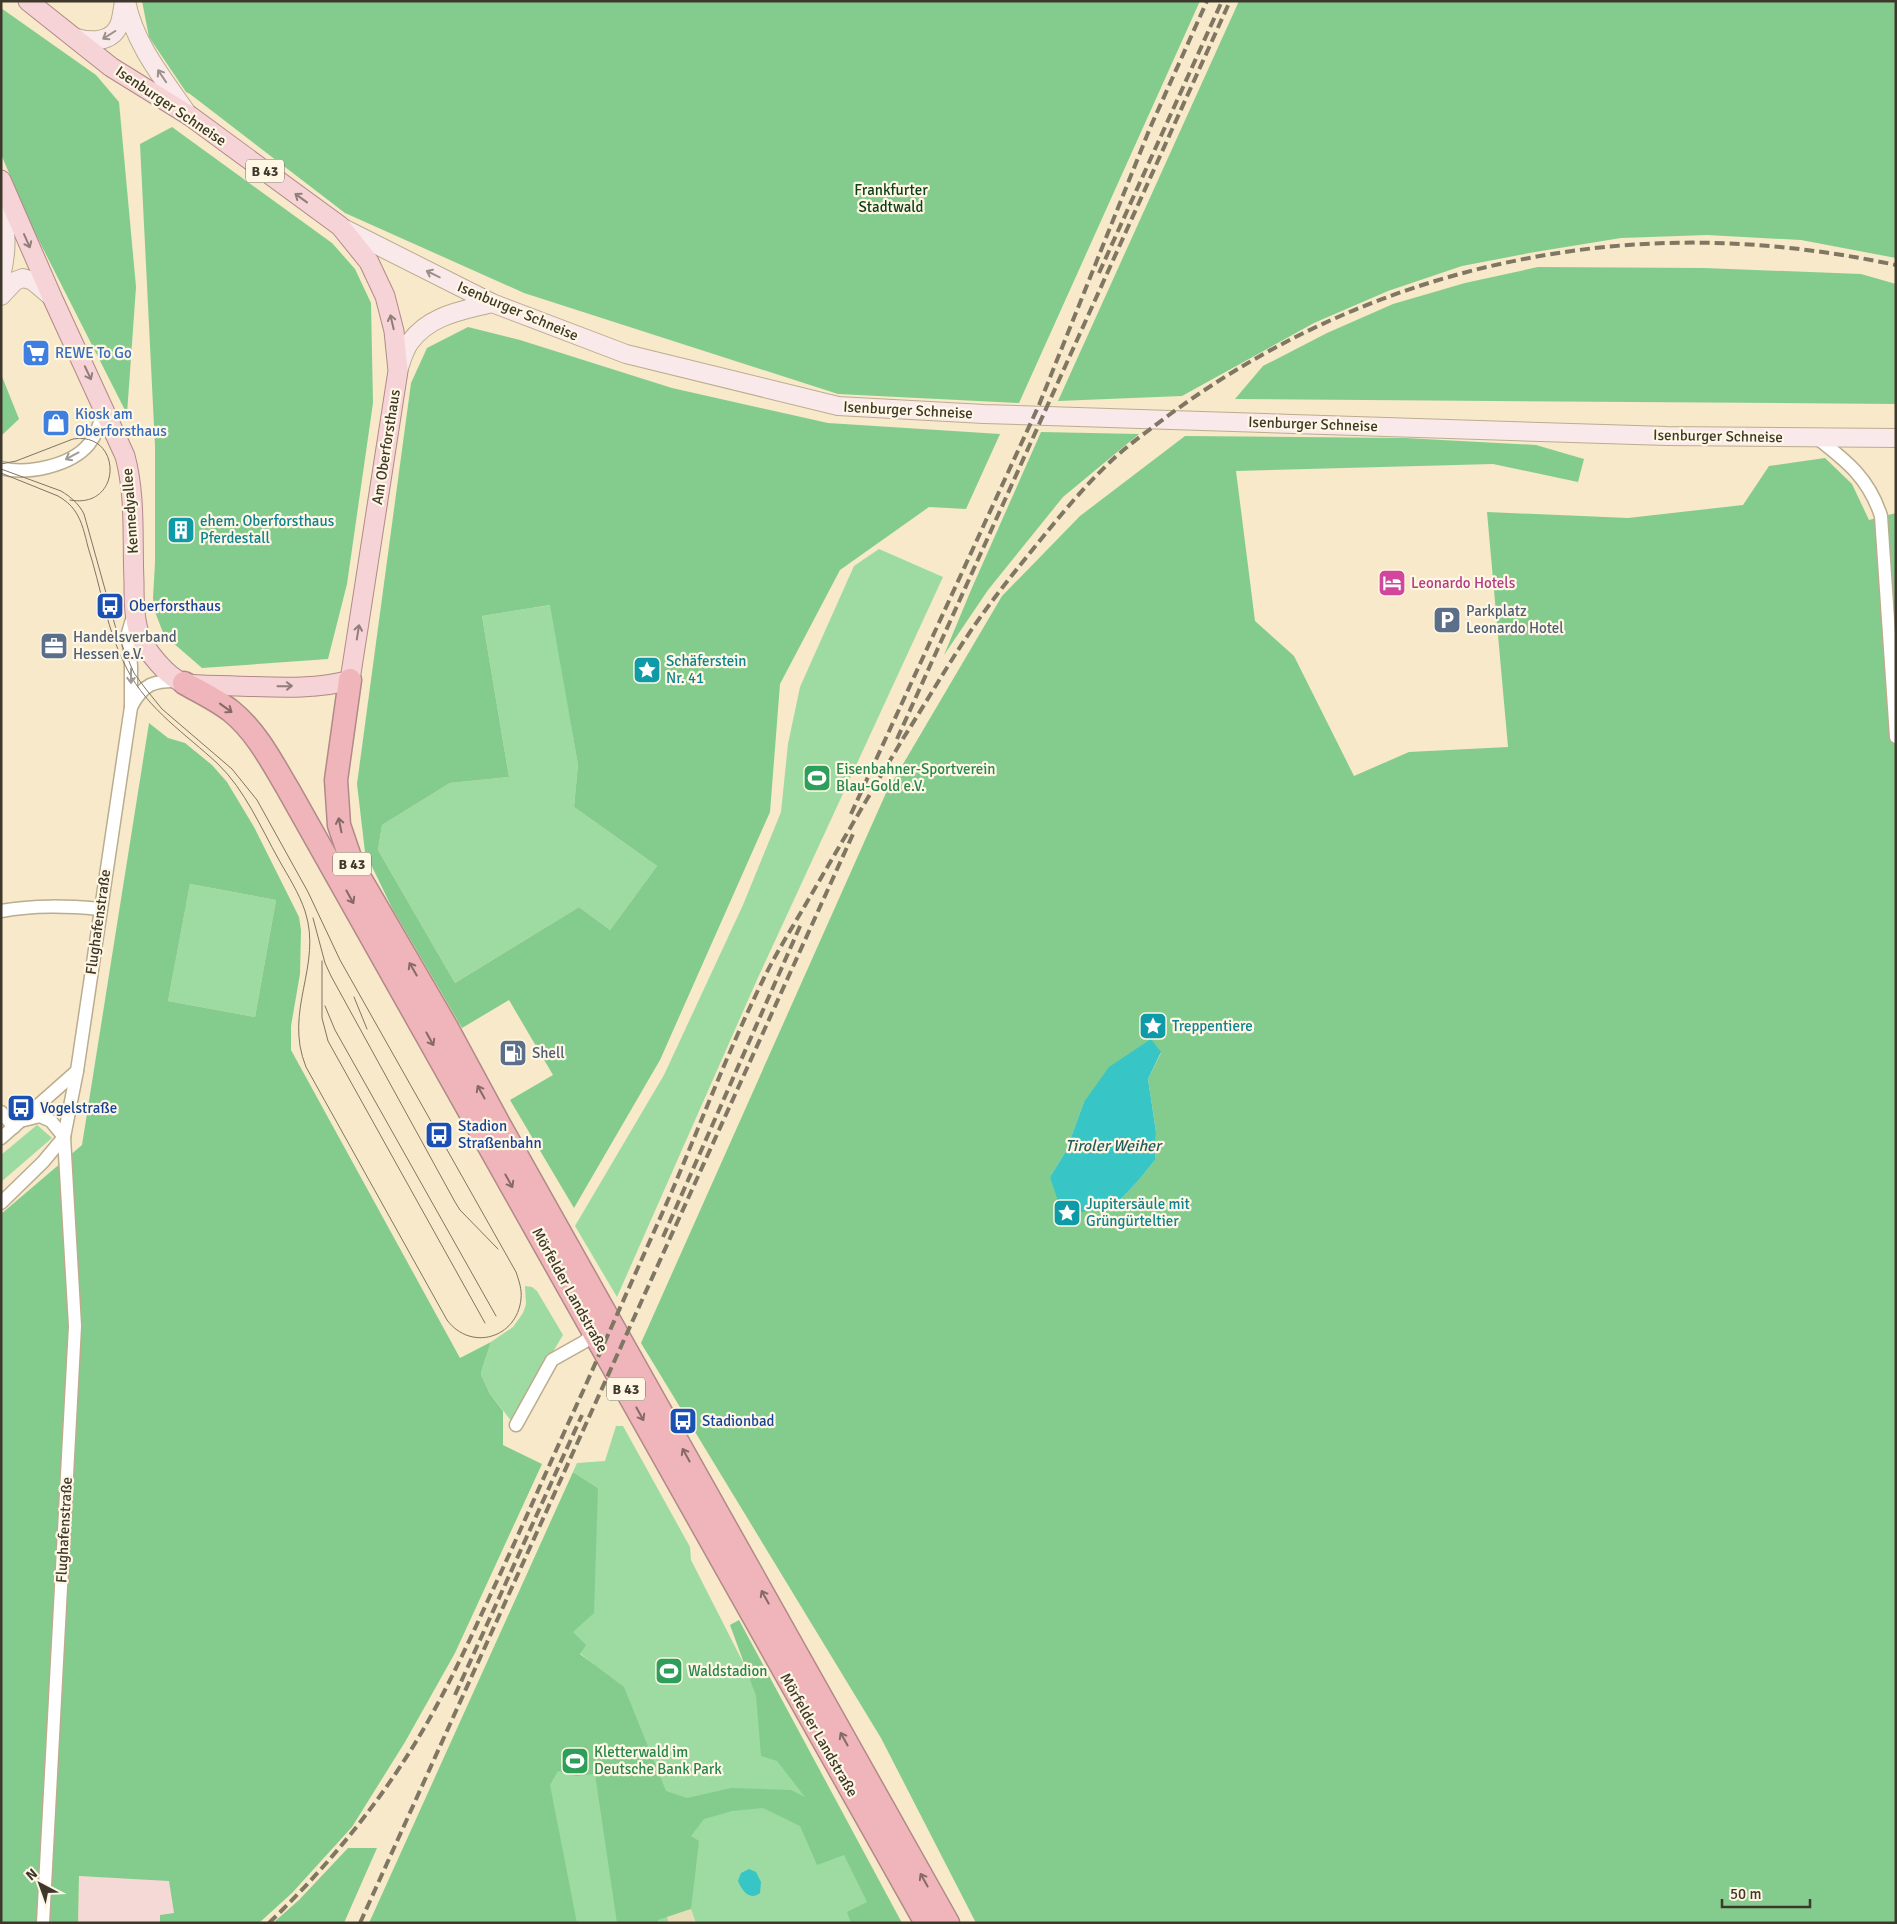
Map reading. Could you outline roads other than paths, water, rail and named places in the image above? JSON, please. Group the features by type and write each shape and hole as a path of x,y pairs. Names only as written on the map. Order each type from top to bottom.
{"highway":[{"name":"Mörfelder Landstraße","path":"350,680 336,780 339,825 353,866 446,1026 499,1124 948,1923"},
{"name":"Mörfelder Landstraße","path":"183,682 232,712 268,755 326,854 926,1923"}],"main road":[{"path":"23,1 44,14"},
{"name":"Isenburger Schneise","path":"28,1 116,70 190,116 340,226 492,303 626,354 838,406 984,414 1667,436 1896,438"},
{"path":"73,37 94,40 107,38 112,35 118,27 125,1"},
{"path":"125,1 140,40 158,71 190,116"},
{"name":"Kennedyallee","path":"1,180 52,297 121,445 130,476 133,514 135,612 139,634 145,646 161,666 183,682"},
{"path":"1,202 6,246 1,276"},
{"name":"Am Oberforsthaus","path":"340,226 369,262 386,296 394,331 398,371 350,680"},
{"path":"1,296 15,281 23,278 33,281 52,297"},
{"path":"398,371 409,344 423,327 442,316 492,303"},
{"path":"183,682 260,686 317,686 335,685 350,680"}],"street":[{"path":"1,468 29,471 71,457 92,441 100,424 104,408"},
{"path":"1817,438 1843,458 1865,482 1875,498 1881,516 1896,737"},
{"name":"Flughafenstraße","path":"43,1923 75,1326 64,1137 77,1071 131,707 131,666 128,633 135,612"},
{"name":"Flughafenstraße","path":"131,707 139,693 150,685 159,681 183,682"},
{"path":"1,911 26,906 66,906 100,909"},
{"path":"1,1138 77,1071"},
{"path":"1,1112 18,1124"},
{"path":"1,1203 43,1162 64,1137 51,1121 40,1116 18,1124"},
{"path":"516,1425 552,1360 584,1342 594,1334"}],"water":[{"name":"Tiroler Weiher","path":"1151,1039 1161,1052 1148,1079 1156,1132 1155,1160 1118,1202 1108,1208 1085,1212 1061,1210 1050,1177 1066,1151 1084,1102 1109,1067"},
{"path":"749,1869 756,1872 761,1882 760,1893 753,1896 747,1894 738,1881 741,1873"}],"tram line":[{"path":"1,464 16,461 73,439 89,440 101,447 108,457 110,470 107,483 100,494 87,500 70,500"},
{"path":"1,469 61,491 80,507 84,514 118,636 134,673 162,709 232,769 257,800 308,892 340,960 516,1272 521,1288 518,1312 511,1323 502,1331 492,1336 480,1338 468,1336 457,1330 447,1320 306,1067 300,1046 299,1026 300,1007 310,951 305,911 300,898 252,810 228,774 168,721 146,697 127,669 114,640 80,519 73,509 58,496 1,473"},
{"path":"313,918 325,963 331,976 455,1202 460,1210 498,1249"},
{"path":"322,961 322,1018 328,1041 485,1323"},
{"path":"354,997 367,1029"},
{"path":"325,1006 335,1030 496,1316"}],"railway":[{"path":"851,814 1039,405 1150,128 1207,1"},
{"path":"1099,273 1222,1"},
{"path":"897,739 1230,1"},
{"path":"269,1923 329,1861 365,1816 399,1769 425,1727 444,1691 463,1654 584,1389 672,1191 739,1032 779,950 904,737 969,633 1034,548 1074,499 1101,471 1139,438 1206,389 1282,344 1363,306 1448,277 1542,256 1593,248 1643,244 1744,244 1794,248 1896,265"},
{"path":"360,1923 853,834"},
{"path":"663,1237 801,924"},
{"path":"455,1695 582,1415"}],"place":[{"name":"REWE To Go","path":"36,353"},
{"name":"Kiosk am Oberforsthaus","path":"56,423"},
{"name":"ehem. Oberforsthaus Pferdestall","path":"181,530"},
{"name":"Leonardo Hotels","path":"1392,583"},
{"name":"Oberforsthaus","path":"110,606"},
{"name":"Parkplatz Leonardo Hotel","path":"1447,620"},
{"name":"Handelsverband Hessen e.V.","path":"54,646"},
{"name":"Schäferstein Nr. 41","path":"647,670"},
{"name":"Eisenbahner-Sportverein Blau-Gold e.V.","path":"817,778"},
{"name":"Treppentiere","path":"1153,1026"},
{"name":"Shell","path":"513,1053"},
{"name":"Vogelstraße","path":"21,1108"},
{"name":"Stadion Straßenbahn","path":"439,1135"},
{"name":"Jupitersäule mit Grüngürteltier","path":"1067,1213"},
{"name":"Stadionbad","path":"683,1421"},
{"name":"Waldstadion","path":"669,1671"},
{"name":"Kletterwald im Deutsche Bank Park","path":"575,1761"}],"park label":[{"name":"Frankfurter Stadtwald","path":"891,198"}]}
